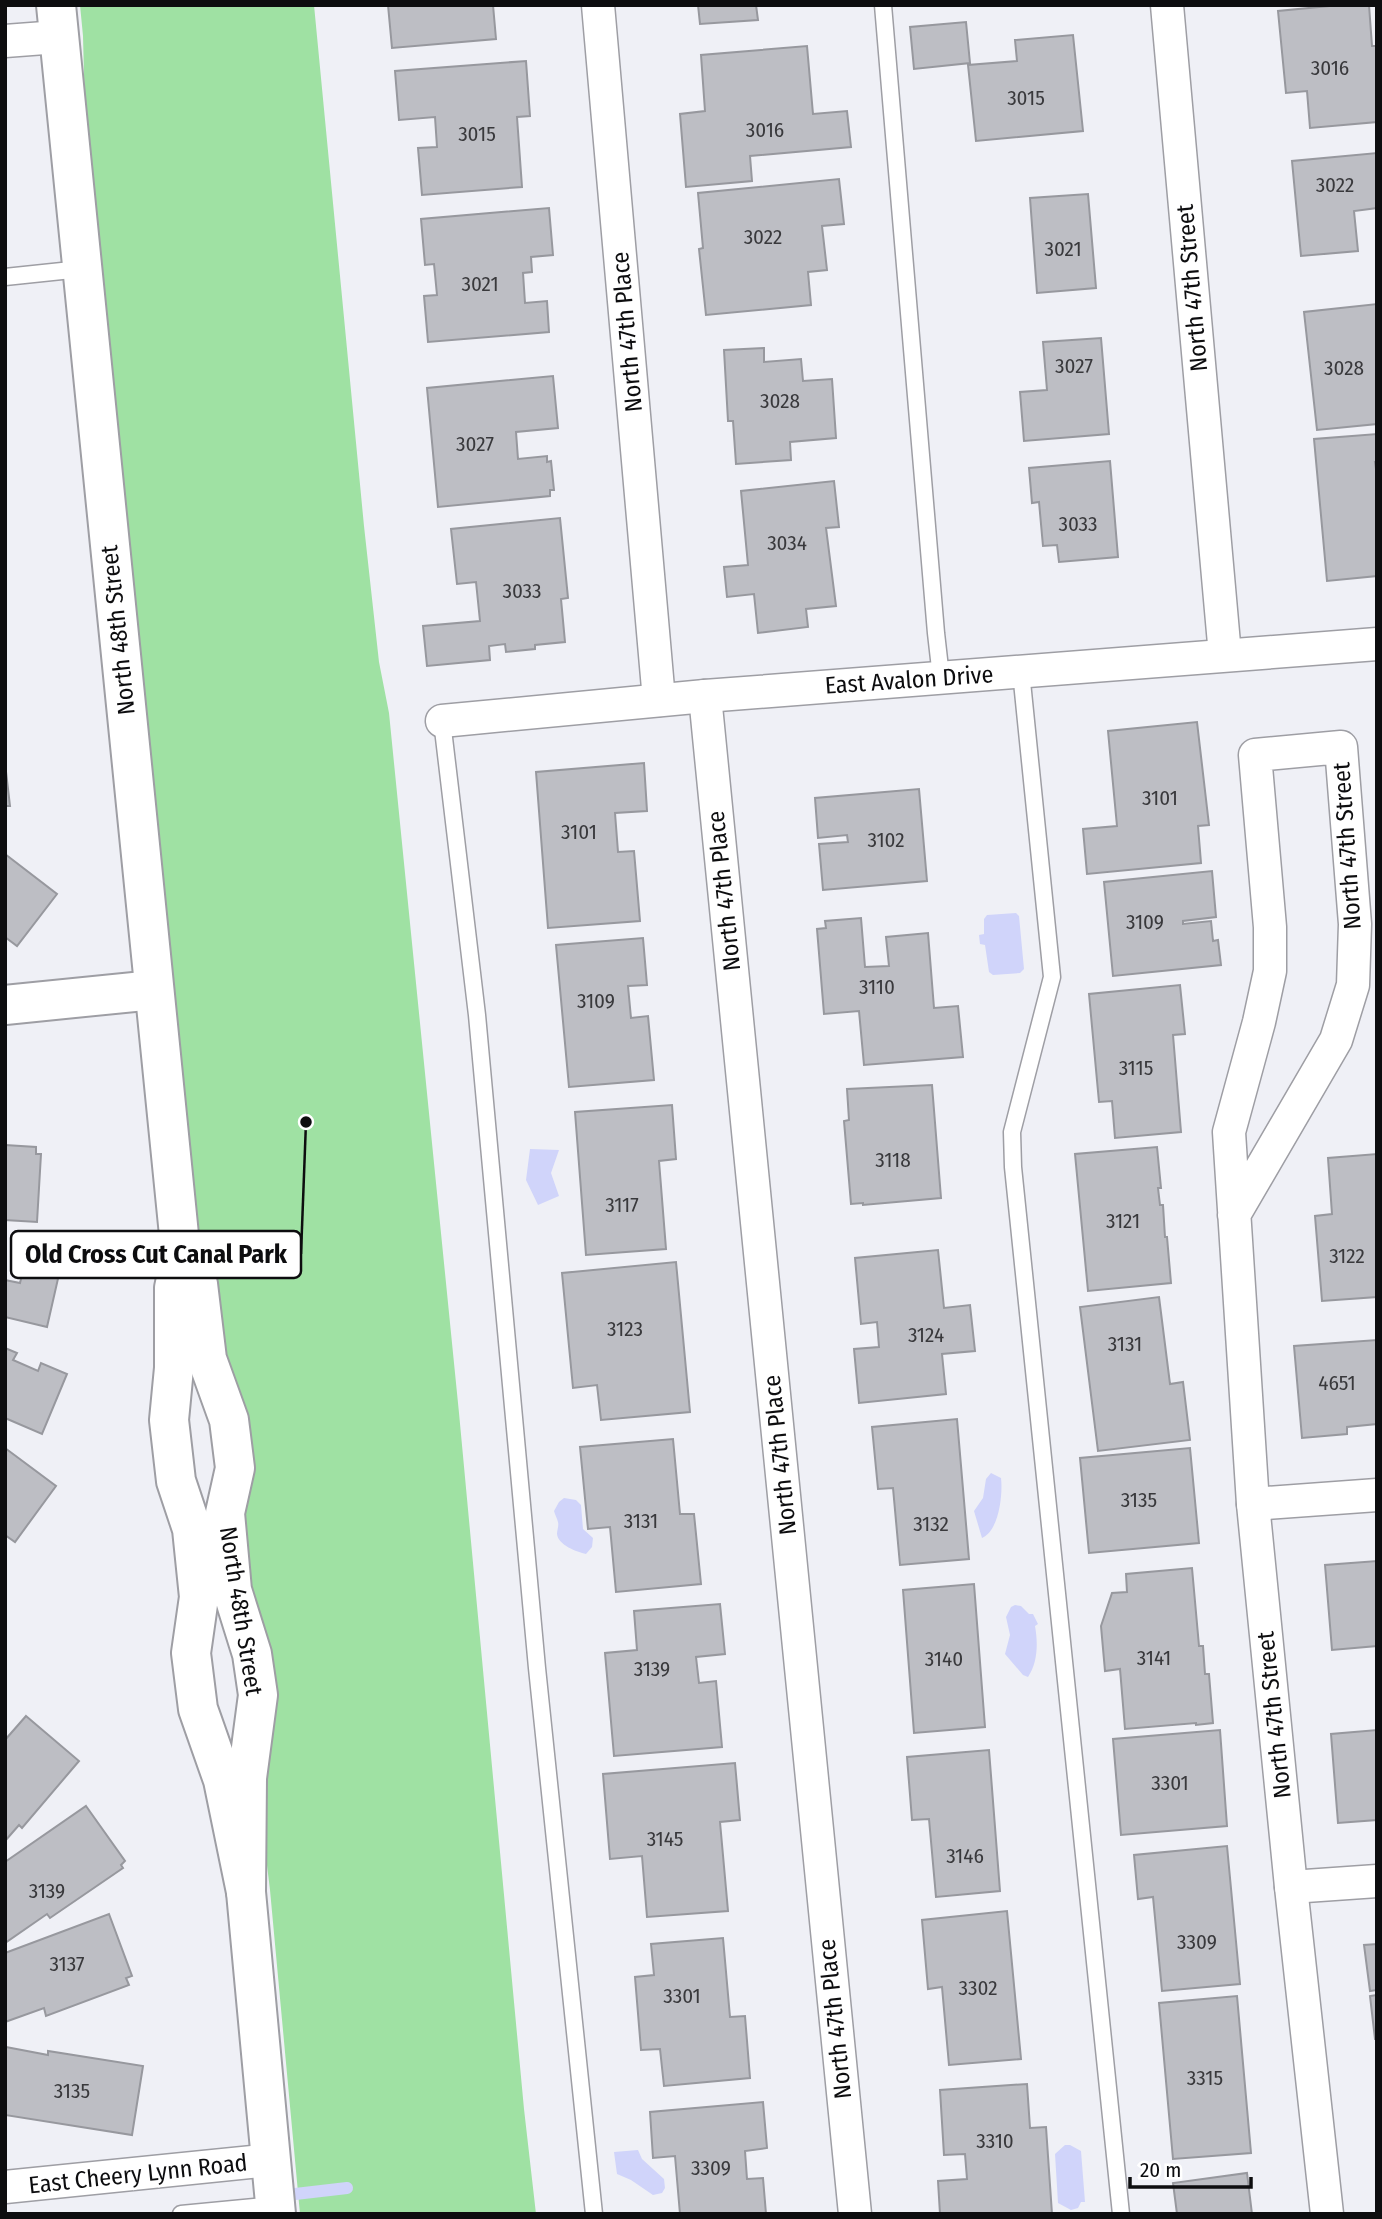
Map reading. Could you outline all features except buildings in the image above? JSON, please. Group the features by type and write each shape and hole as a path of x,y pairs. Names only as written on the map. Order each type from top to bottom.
{"street":[{"name":"North 47th Place","path":"598,5 659,700"},
{"name":"North 47th Street","path":"1167,5 1226,655"},
{"path":"5,41 57,21"},
{"name":"North 48th Street","path":"57,21 181,1255 174,1288 174,1368 169,1420 176,1480 192,1529 199,1597 191,1653 198,1709 223,1780 246,1892"},
{"name":"East Avalon Drive","path":"442,721 705,696 1377,644"},
{"name":"North 47th Place","path":"705,696 855,2214"},
{"name":"North 47th Street","path":"1234,1215 1336,1040 1353,985 1355,924 1341,747 1255,755 1270,927 1270,971 1229,1132 1234,1215 1253,1504 1327,2214"},
{"path":"5,1005 155,990"},
{"name":"North 48th Street","path":"181,1255 198,1284 207,1359 229,1420 235,1468 225,1513 232,1590 252,1654 258,1695 247,1778 246,1892 275,2209"},
{"path":"1253,1504 1377,1494"},
{"path":"1291,1888 1377,1881"},
{"name":"East Cheery Lynn Road","path":"5,2187 271,2160"}],"lane":[{"path":"883,5 941,677"},
{"path":"5,276 81,268"},
{"path":"1021,672 1052,977 1012,1132 1013,1167 1121,2214"},
{"path":"442,721 477,1015 537,1668 594,2214"},
{"path":"181,2214 275,2209"}],"green space":[{"path":"80,5 314,5 364,526 379,662 389,713 536,2214 300,2214 270,1890 202,1254 162,991 89,270"}],"water":[{"path":"1016,913 1019,916 1024,969 1020,973 993,975 989,972 985,945 980,944 979,935 984,934 984,919 987,915"},
{"path":"530,1149 559,1150 551,1173 559,1196 538,1205 526,1180"},
{"path":"991,1473 1001,1478 1000,1502 992,1528 982,1538 974,1511 983,1498 986,1479"},
{"path":"564,1498 576,1500 581,1505 583,1529 593,1538 592,1547 586,1554 568,1547 558,1538 554,1511"},
{"path":"1015,1605 1033,1614 1038,1624 1035,1626 1035,1659 1028,1677 1023,1675 1005,1654 1010,1635 1006,1617"},
{"path":"1065,2145 1081,2151 1085,2202 1071,2210 1058,2203 1055,2154"},
{"path":"638,2150 642,2159 664,2179 665,2188 662,2193 653,2195 617,2174 614,2152"}],"waterway":[{"path":"278,2196 347,2188"}],"place":[{"name":"Old Cross Cut Canal Park","path":"306,1122"}]}
